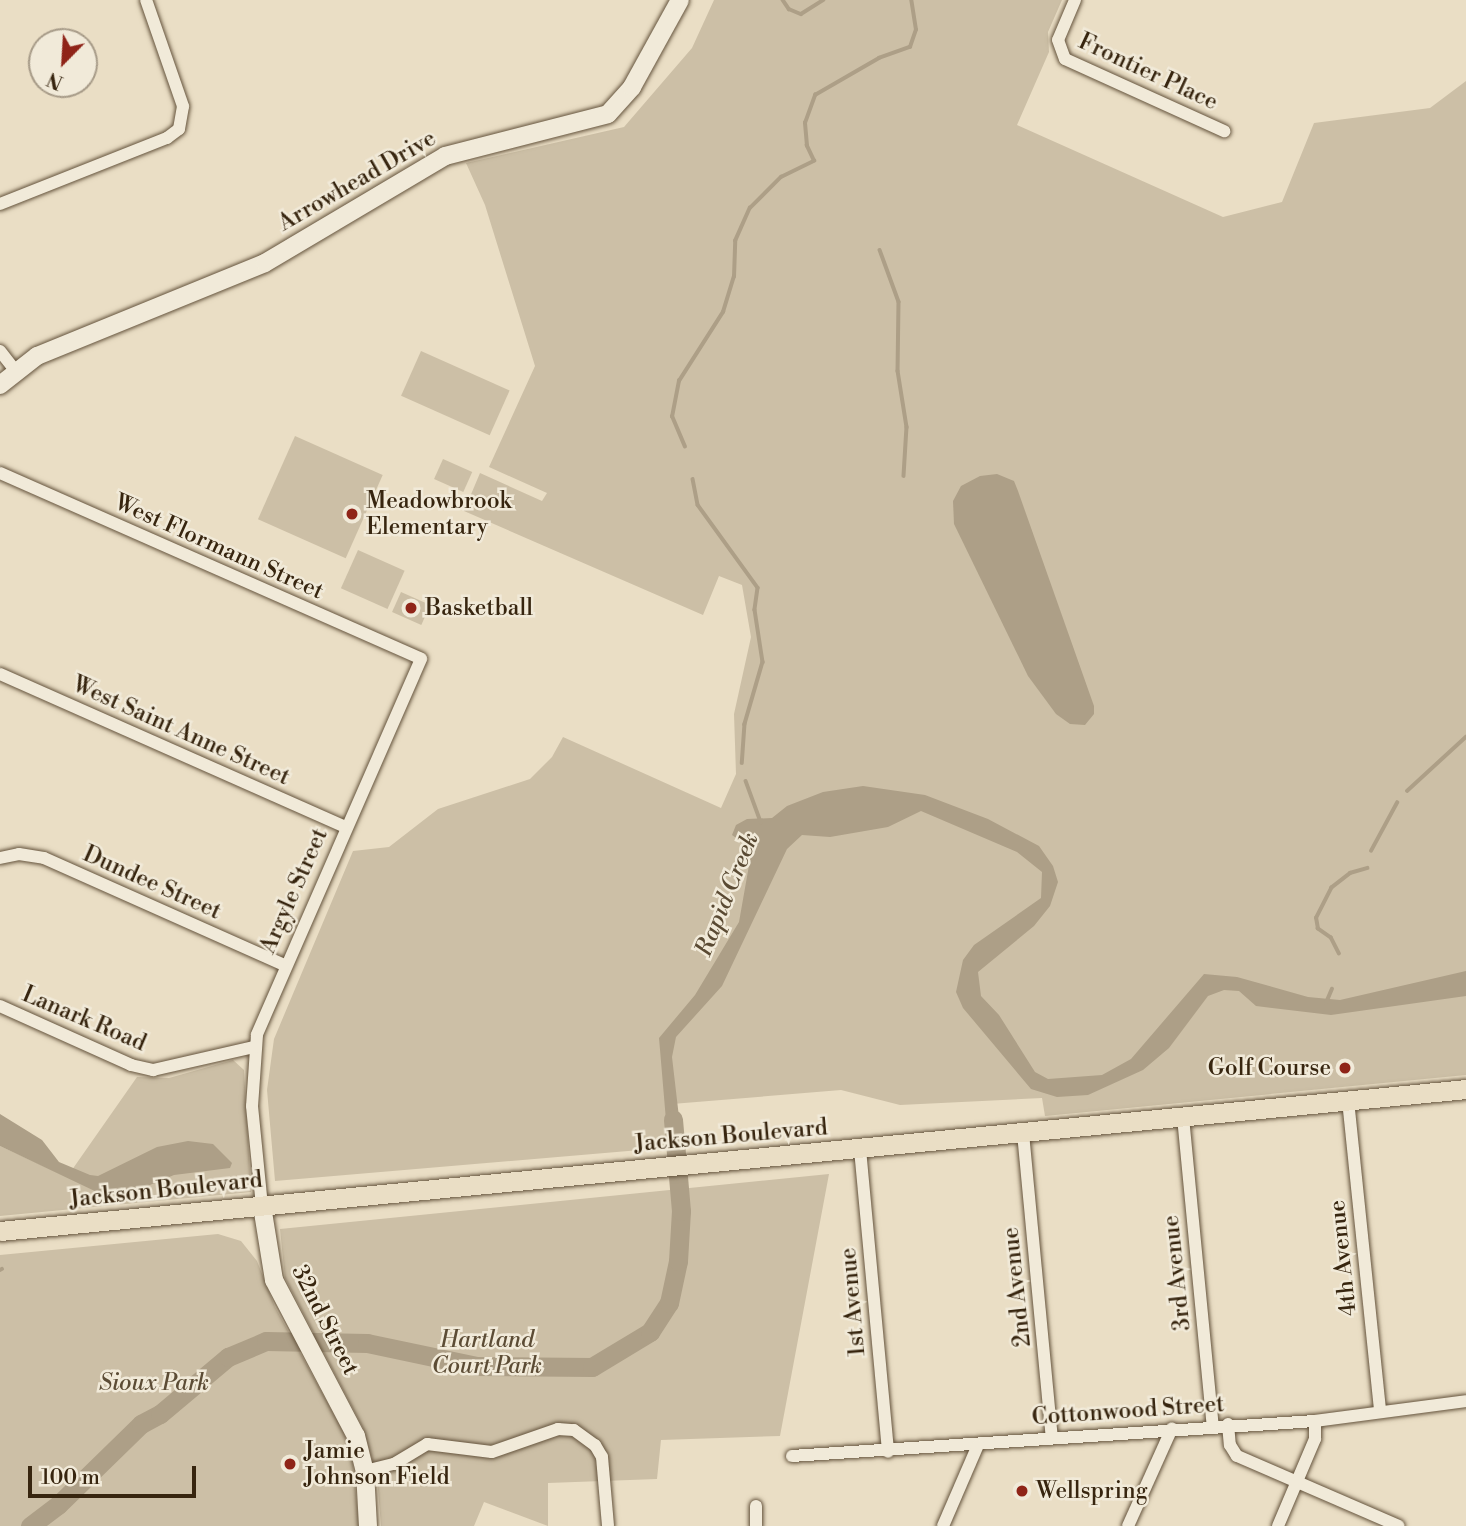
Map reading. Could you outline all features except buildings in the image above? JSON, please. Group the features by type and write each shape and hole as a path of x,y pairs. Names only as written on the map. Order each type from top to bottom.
{"main road":[{"name":"Jackson Boulevard","path":"0,1231 1466,1089"}],"street":[{"path":"0,204 167,138 179,129 183,106 146,0"},
{"name":"Arrowhead Drive","path":"0,385 15,370 53,349 265,263 445,156 608,114 632,88 680,0"},
{"name":"Frontier Place","path":"1075,0 1060,31 1058,47 1074,66 1224,131"},
{"path":"0,351 15,370"},
{"name":"West Flormann Street","path":"0,473 421,659"},
{"name":"Argyle Street","path":"254,1047 284,965 421,659"},
{"name":"West Saint Anne Street","path":"0,674 346,827"},
{"name":"Dundee Street","path":"0,858 19,854 44,858 284,965"},
{"name":"Lanark Road","path":"0,1006 131,1065 153,1070 254,1047"},
{"name":"32nd Street","path":"254,1047 253,1106 262,1206 272,1272 288,1308 356,1436 365,1471 368,1526"},
{"name":"4th Avenue","path":"1348,1100 1380,1411"},
{"name":"3rd Avenue","path":"1183,1117 1213,1426"},
{"name":"2nd Avenue","path":"1023,1133 1052,1437"},
{"name":"1st Avenue","path":"860,1149 888,1452"},
{"name":"Cottonwood Street","path":"792,1456 978,1446 1052,1437 1228,1424 1315,1421 1466,1401"},
{"path":"1278,1526 1315,1439 1315,1421"},
{"path":"1228,1424 1230,1445 1237,1455 1399,1526"},
{"path":"1128,1526 1172,1428"},
{"path":"365,1471 394,1464 427,1444 492,1452 558,1429 574,1430 595,1445 602,1457 608,1526"},
{"path":"943,1526 978,1446"},
{"path":"757,1506 757,1526"}],"green space":[{"path":"714,0 1062,0 1048,32 1049,52 1017,125 1223,217 1282,202 1314,123 1430,108 1466,81 1466,1075 1045,1116 1042,1098 900,1105 841,1090 672,1104 675,1147 275,1181 267,1090 274,1039 353,851 389,847 438,809 530,779 552,757 563,737 721,808 736,774 734,714 751,637 742,585 719,576 703,615 464,511 480,473 542,501 547,493 489,467 535,366 485,205 466,163 624,127 692,48"},
{"path":"421,351 510,390 490,435 401,396"},
{"path":"295,436 383,475 346,558 258,519"},
{"path":"443,459 472,472 463,492 434,479"},
{"path":"358,550 405,571 388,609 341,588"},
{"name":"Basketball","path":"401,592 430,605 421,625 392,612"},
{"path":"233,1060 244,1070 251,1192 0,1216 0,1146 67,1177 137,1077 169,1078"},
{"name":"Hartland Court Park","path":"829,1174 780,1436 661,1440 657,1479 548,1483 548,1526 484,1502 474,1526 381,1526 377,1477 363,1428 285,1278 280,1229"},
{"name":"Sioux Park","path":"218,1234 241,1241 257,1261 275,1307 344,1433 353,1464 359,1526 0,1526 0,1255"}],"shaded area":[{"path":"997,474 1014,481 1094,706 1094,714 1085,725 1070,724 1056,714 1028,676 954,524 953,501 961,486 980,476"},
{"path":"863,786 925,795 988,819 1039,846 1053,866 1058,882 1050,906 1034,926 978,972 981,996 999,1015 1035,1072 1048,1079 1102,1075 1131,1059 1204,974 1237,977 1308,997 1340,1000 1466,971 1466,996 1331,1015 1256,1006 1239,991 1224,990 1208,996 1169,1048 1143,1070 1088,1095 1057,1097 1031,1089 963,1008 956,992 963,960 974,945 1041,898 1042,872 1017,852 921,811 888,827 830,837 802,835 787,849 722,986 676,1037 672,1057 682,1143 668,1144 659,1038 695,995 739,922 751,854 749,847 732,835 736,825 747,819 772,818 787,806 823,792"},
{"path":"0,1114 42,1140 59,1162 90,1175 98,1176 157,1147 188,1141 213,1144 232,1163 230,1168 174,1175 133,1192 101,1194 0,1146"}],"waterway":[{"path":"783,0 789,9 801,14 823,0"},
{"path":"685,447 672,417 679,381 723,312 734,277 735,241 750,208 781,177 814,161 807,146 805,123 815,95 879,58 910,47 916,30 911,0"},
{"path":"880,250 899,302 898,371 907,427 904,476"},
{"path":"693,479 698,505 758,588 755,610 763,662 745,724 742,763"},
{"path":"1407,791 1466,737"},
{"path":"746,781 761,822"},
{"path":"1371,851 1397,803"},
{"path":"1339,954 1331,938 1318,929 1316,918 1331,888 1350,873 1367,868"},
{"path":"1326,1003 1332,989"},
{"name":"Rapid Creek","path":"30,1526 58,1505 141,1424 160,1414 228,1357 266,1341 367,1343 476,1366 592,1367 650,1332 669,1303 678,1261 681,1211 673,1119"}],"place":[{"name":"Meadowbrook Elementary","path":"352,514"},
{"name":"Basketball","path":"411,608"},
{"name":"Golf Course","path":"1345,1068"},
{"name":"Jamie Johnson Field","path":"290,1464"},
{"name":"Wellspring","path":"1022,1491"}]}
